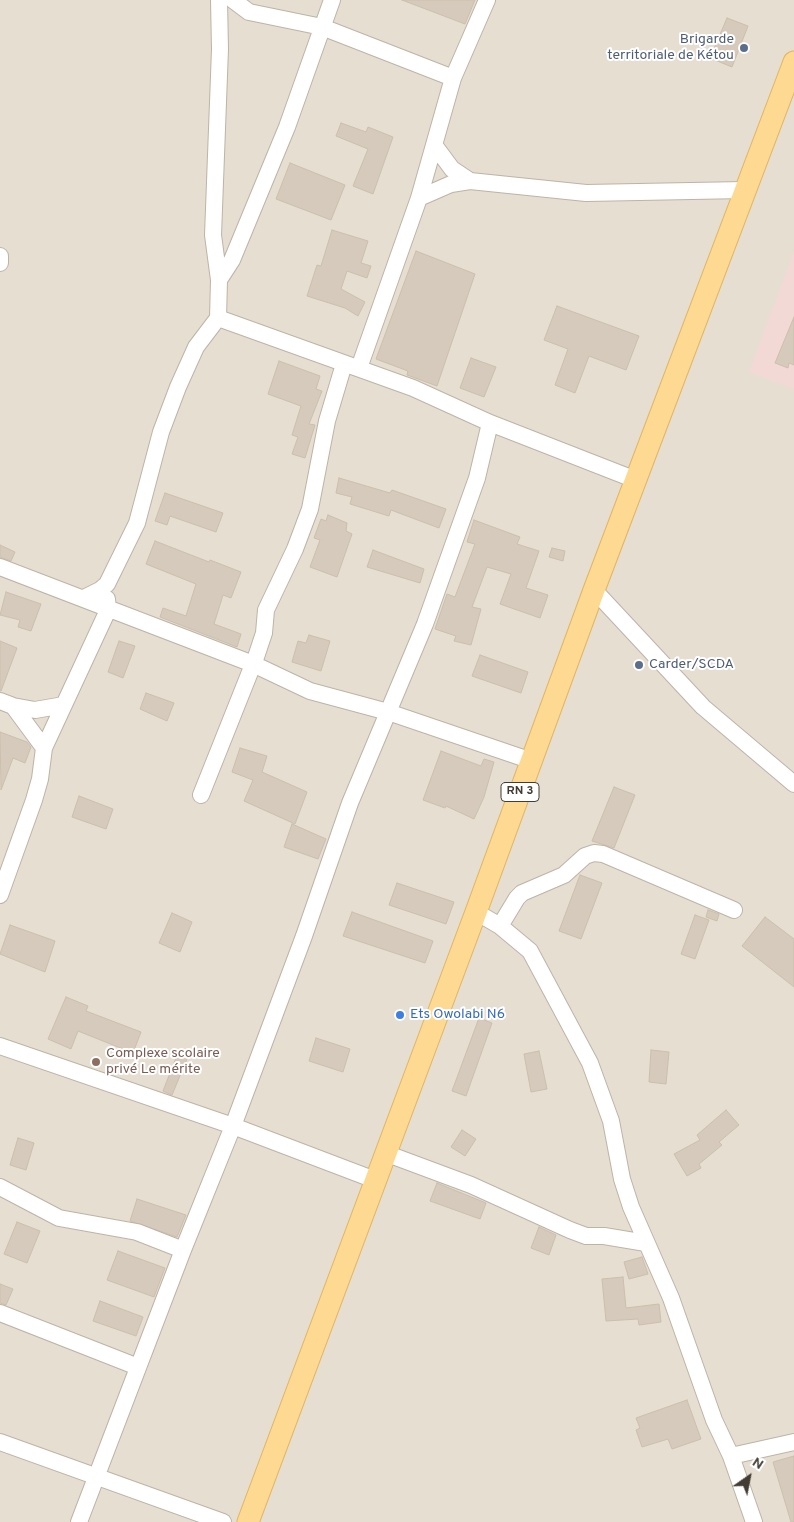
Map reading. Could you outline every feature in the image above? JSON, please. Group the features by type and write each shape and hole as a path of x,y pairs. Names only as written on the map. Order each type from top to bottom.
{"main road":[{"name":"RN 3","path":"248,1522 594,590 794,62"}],"street":[{"path":"84,598 107,584 137,523 161,432 178,388 196,347 218,318 219,280 213,235 220,49 219,0"},
{"path":"233,0 249,12 322,27 453,78"},
{"path":"219,280 232,260 287,127 332,0"},
{"path":"201,795 264,633 266,610 295,549 310,509 327,421 352,366 419,198 453,78 487,0"},
{"path":"434,146 452,168 470,181"},
{"path":"419,198 451,184 470,181 586,193 744,190"},
{"path":"0,256 0,263"},
{"path":"218,318 412,388 490,423 636,480"},
{"path":"79,1522 183,1250 233,1126 301,944 350,802 426,624 474,486 490,423"},
{"path":"0,567 252,664 310,692 388,712 532,761"},
{"path":"0,895 34,800 40,779 44,748 108,610 107,584"},
{"path":"594,590 703,707 794,784"},
{"path":"6,704 35,710 64,705"},
{"path":"6,704 44,748"},
{"path":"500,926 522,893 564,875 585,856 594,853 603,854 734,910"},
{"path":"476,912 500,926 530,951 590,1064 611,1121 622,1179 631,1207 671,1298 714,1420 731,1456 754,1522"},
{"path":"0,1046 233,1126 375,1180"},
{"path":"386,1153 471,1185 586,1236 604,1236 646,1243"},
{"path":"0,1187 59,1218 137,1232 183,1250"},
{"path":"0,1313 138,1367"},
{"path":"0,1442 223,1522"},
{"path":"731,1456 794,1442"}],"shaded area":[{"path":"0,0 794,0 794,1522 0,1522"},
{"path":"794,251 794,389 749,372"}],"building":[{"path":"402,0 475,0 465,24"},
{"path":"727,18 748,26 732,67 710,58"},
{"path":"341,123 366,132 368,127 393,137 373,194 353,186 368,149 336,136"},
{"path":"290,163 345,185 331,220 276,199"},
{"path":"332,230 368,241 361,263 371,266 367,278 347,271 341,289 365,302 358,316 345,308 307,296 317,265 321,266"},
{"path":"416,251 475,274 437,386 407,375 408,371 376,359"},
{"path":"557,306 639,336 626,370 589,356 575,393 555,385 568,349 544,340"},
{"path":"794,317 794,365 789,363 788,368 775,363"},
{"path":"471,358 496,367 484,397 460,388"},
{"path":"279,361 320,376 316,389 322,391 309,424 315,425 305,458 292,454 298,437 292,435 301,406 268,394"},
{"path":"339,478 390,493 392,490 446,509 439,528 391,510 389,516 350,504 352,497 336,493"},
{"path":"165,493 223,513 216,532 170,516 167,525 155,521"},
{"path":"328,515 347,523 346,531 352,534 337,577 310,567 320,540 314,538 321,519 326,521"},
{"path":"474,520 520,537 517,544 539,551 526,588 548,595 540,618 500,604 511,574 487,567 472,607 481,609 471,645 454,641 456,636 435,629 447,594 455,597 475,544 467,542"},
{"path":"155,541 241,572 231,598 223,595 214,624 241,634 237,647 160,617 163,608 186,616 196,584 146,564"},
{"path":"0,545 15,552 11,561 0,557"},
{"path":"552,548 565,551 563,561 549,557"},
{"path":"373,550 424,569 420,583 367,567"},
{"path":"6,592 41,604 31,631 18,627 20,620 0,615"},
{"path":"309,635 330,641 321,671 292,662 298,641 306,643"},
{"path":"0,641 17,648 1,691 0,691"},
{"path":"119,641 135,646 123,678 108,672"},
{"path":"480,655 528,672 521,693 472,676"},
{"path":"146,693 174,703 167,721 140,709"},
{"path":"0,732 27,742 31,747 25,763 13,758 1,790"},
{"path":"240,748 267,756 262,772 307,792 295,824 244,801 253,780 232,772"},
{"path":"441,751 481,766 484,759 494,762 484,797 474,819 446,806 445,808 423,800"},
{"path":"614,787 635,795 614,848 592,841"},
{"path":"79,796 113,809 106,829 72,817"},
{"path":"292,824 326,839 318,859 284,847"},
{"path":"580,875 602,883 581,939 559,931"},
{"path":"397,883 454,902 446,924 389,905"},
{"path":"708,910 719,914 717,921 706,917"},
{"path":"352,912 433,941 425,963 343,936"},
{"path":"172,913 192,922 180,952 159,943"},
{"path":"695,915 709,920 695,959 681,954"},
{"path":"765,917 794,939 794,987 742,946"},
{"path":"10,925 55,941 45,972 0,954"},
{"path":"66,997 88,1006 86,1011 141,1032 133,1053 78,1031 71,1049 48,1039"},
{"path":"479,1018 492,1023 466,1096 452,1091"},
{"path":"316,1038 350,1049 343,1072 309,1061"},
{"path":"179,1050 189,1054 172,1095 163,1091"},
{"path":"651,1050 669,1052 666,1084 649,1082"},
{"path":"539,1051 547,1089 531,1092 524,1054"},
{"path":"726,1110 739,1125 719,1142 722,1145 699,1164 701,1168 687,1176 674,1154 700,1140 697,1135"},
{"path":"462,1130 476,1139 465,1156 451,1147"},
{"path":"18,1138 34,1143 26,1170 10,1165"},
{"path":"437,1183 486,1203 480,1219 430,1201"},
{"path":"137,1199 186,1215 177,1237 130,1221"},
{"path":"17,1222 40,1231 27,1263 4,1254"},
{"path":"539,1227 556,1235 549,1255 531,1248"},
{"path":"118,1251 165,1268 154,1297 107,1280"},
{"path":"642,1257 648,1274 629,1279 624,1262"},
{"path":"623,1277 626,1308 659,1304 661,1322 639,1325 638,1319 606,1321 602,1279"},
{"path":"0,1284 13,1289 6,1305 0,1303"},
{"path":"100,1301 143,1317 136,1336 93,1321"},
{"path":"687,1400 701,1439 672,1449 668,1439 642,1447 636,1430 640,1428 636,1418"},
{"path":"794,1456 794,1522 791,1522 773,1462"}],"place":[{"name":"Brigarde territoriale de Kétou","path":"744,48"},
{"name":"Carder/SCDA","path":"639,665"},
{"name":"Ets Owolabi N6","path":"400,1015"},
{"name":"Complexe scolaire privé Le mérite","path":"96,1062"}]}
